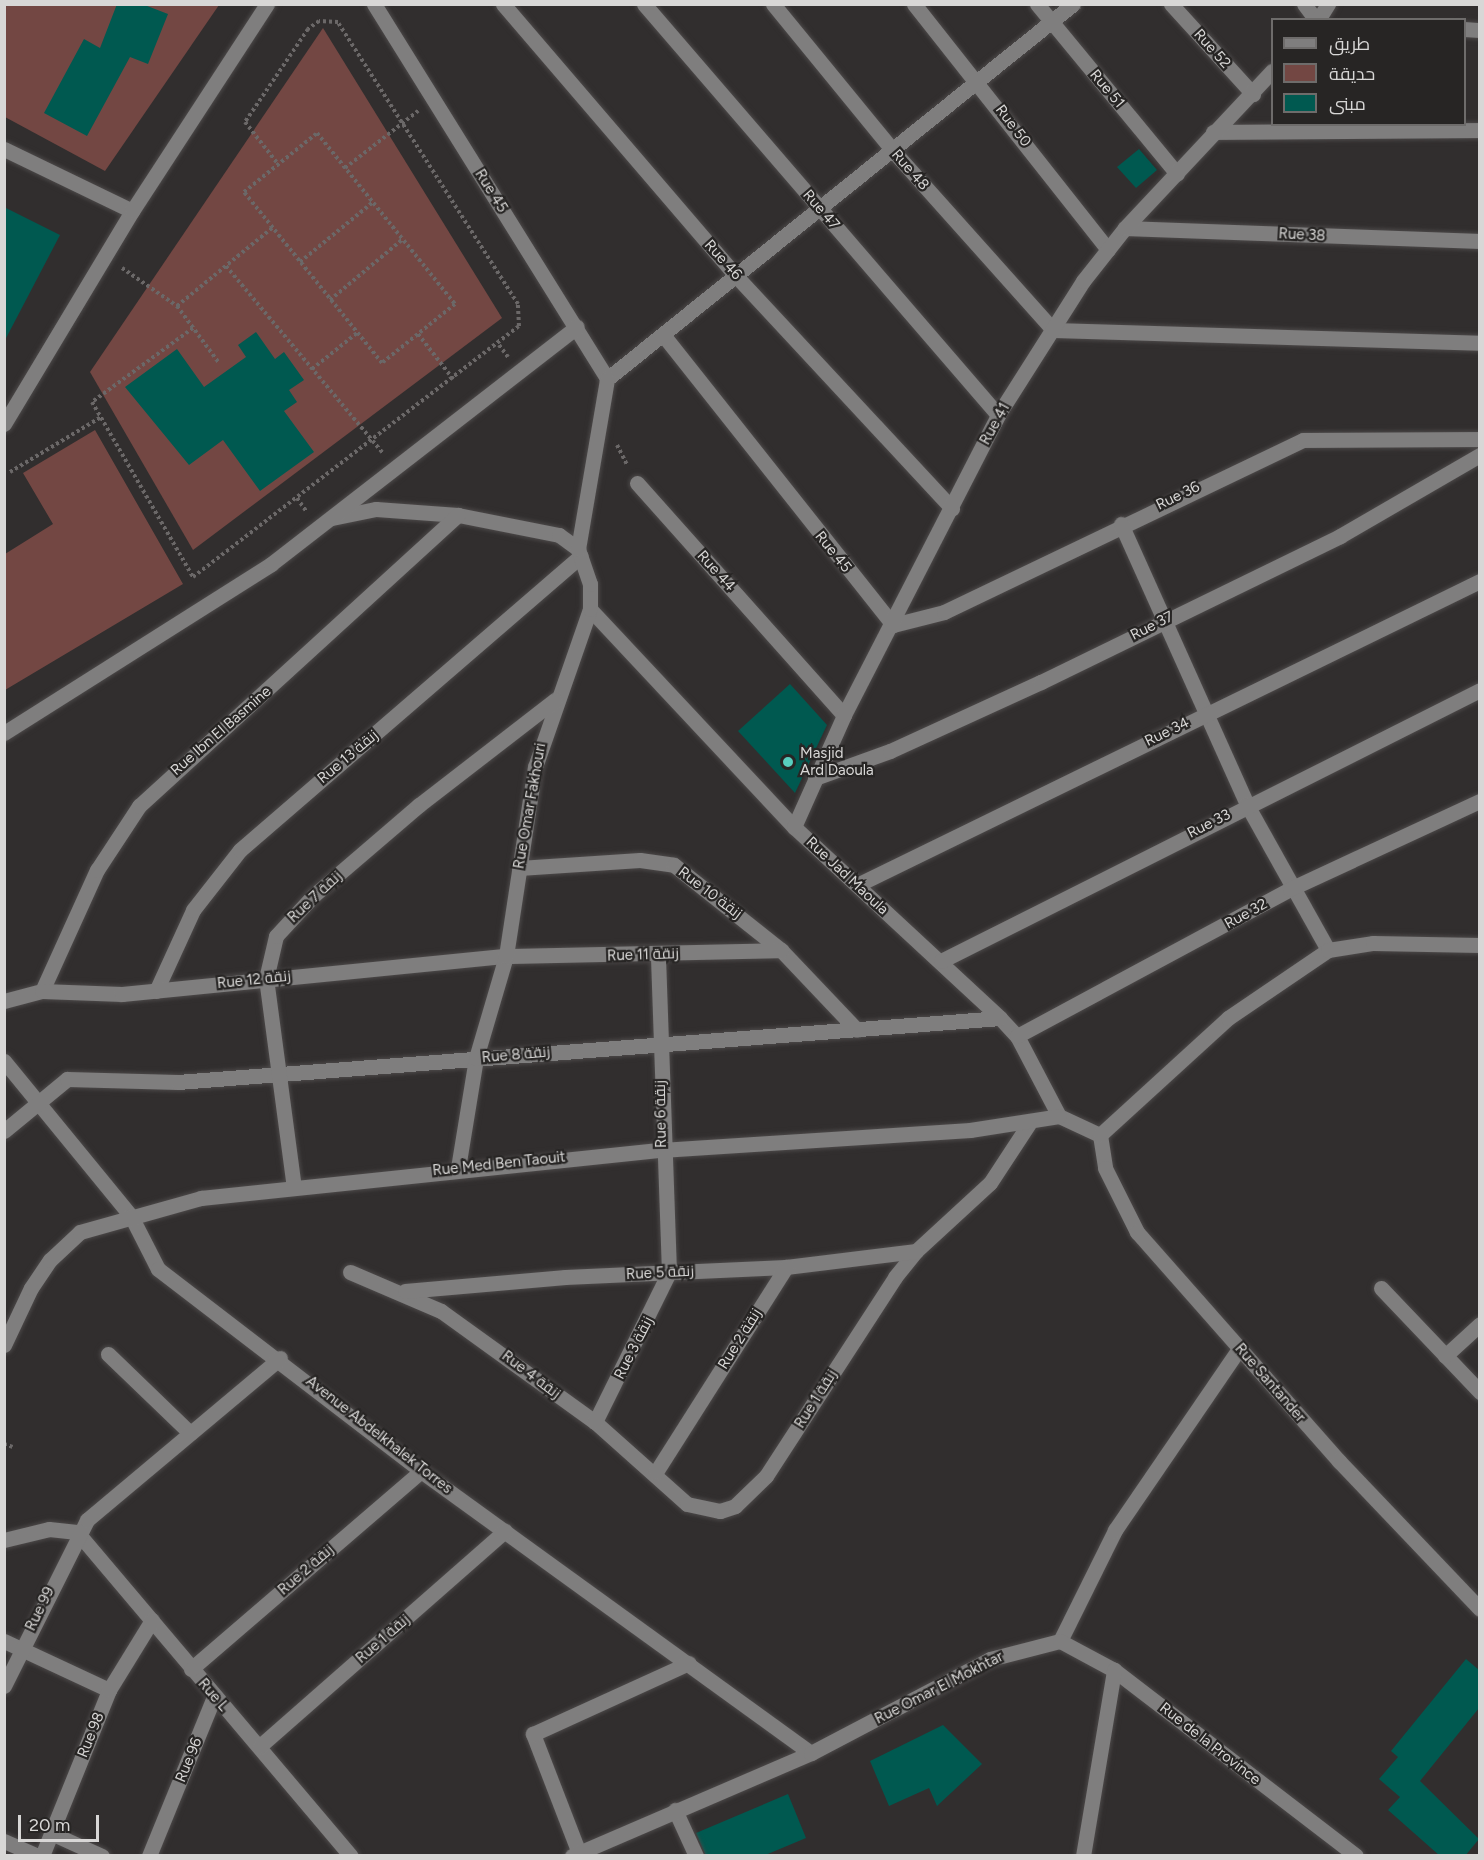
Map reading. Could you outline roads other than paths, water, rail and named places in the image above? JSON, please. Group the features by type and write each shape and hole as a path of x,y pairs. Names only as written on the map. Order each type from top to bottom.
{"street":[{"path":"4,424 132,211 267,4"},
{"name":"Rue 45","path":"374,4 607,378"},
{"name":"Rue 46","path":"503,4 737,277 952,508"},
{"name":"Rue 47","path":"644,4 998,415"},
{"name":"Rue 48","path":"773,4 895,153 1053,330"},
{"name":"Rue 50","path":"914,4 980,82 1108,250"},
{"name":"Rue 51","path":"1037,4 1177,174"},
{"path":"590,609 579,552 607,378 664,336 895,153 1052,24 1073,4"},
{"name":"Rue 52","path":"1171,4 1252,94"},
{"path":"1304,4 1315,18"},
{"path":"1318,18 1328,4"},
{"name":"Rue 41","path":"794,827 844,714 893,625 998,415 1053,330 1125,228 1271,72"},
{"path":"1213,132 1479,130"},
{"path":"4,149 132,211"},
{"name":"Rue 38","path":"1125,228 1479,241"},
{"path":"4,733 241,583 576,327"},
{"path":"1053,330 1479,342"},
{"name":"Rue 45","path":"664,336 893,625"},
{"name":"Rue 36","path":"893,625 944,612 1121,524 1303,440 1479,439"},
{"name":"Rue 37","path":"815,778 890,751 1340,536 1479,455"},
{"name":"Rue 44","path":"637,483 844,714"},
{"path":"329,518 376,509 458,515 559,535 579,552"},
{"name":"Rue Ibn El Basmine","path":"42,991 97,870 139,806 458,515"},
{"path":"1121,524 1161,621 1247,805 1290,890 1329,950"},
{"name":"Rue 13 زنقة","path":"156,990 193,910 240,850 579,552"},
{"name":"Rue 34","path":"856,885 1479,581"},
{"name":"Rue Omar Fakhouri","path":"458,1167 476,1058 506,956 535,767 555,700 590,609"},
{"name":"Rue Jad Maoula","path":"590,609 794,827 941,961 1017,1036 1059,1116"},
{"name":"Rue 33","path":"941,961 1479,690"},
{"name":"Rue 7 زنقة","path":"294,1188 266,979 276,936 307,902 419,805 555,700"},
{"name":"Rue 32","path":"1017,1036 1290,890 1479,801"},
{"name":"Rue 10 زنقة","path":"519,868 640,860 674,865 781,950 857,1030"},
{"path":"1059,1116 1100,1135 1228,1018 1329,950 1373,943 1479,945"},
{"name":"Rue 11 زنقة","path":"506,956 658,955 781,950"},
{"name":"Rue 6 زنقة","path":"658,955 661,1150 669,1272"},
{"name":"Rue 12 زنقة","path":"4,1001 42,991 99,995 506,956"},
{"name":"Rue 8 زنقة","path":"4,1131 38,1099 67,1079 178,1082 660,1041 857,1030 1000,1018"},
{"name":"Avenue Abdelkhalek Torres","path":"4,1060 131,1216 158,1269 280,1358 421,1471 811,1753"},
{"name":"Rue Med Ben Taouit","path":"4,1345 50,1260 80,1232 201,1198 458,1167 1030,1122 1059,1116"},
{"name":"Rue 1 زنقة","path":"693,1508 720,1511 735,1506 766,1476 916,1251 990,1183 1030,1122"},
{"name":"Rue Santander","path":"1100,1135 1105,1168 1137,1232 1239,1349 1479,1609"},
{"name":"Rue 5 زنقة","path":"403,1292 669,1272 786,1267 916,1251"},
{"name":"Rue 2 زنقة","path":"656,1472 786,1267"},
{"name":"Rue 4 زنقة","path":"350,1272 403,1292 517,1362 656,1472 693,1508"},
{"name":"Rue 3 زنقة","path":"595,1422 669,1272"},
{"path":"1381,1288 1479,1392"},
{"path":"1445,1356 1479,1324"},
{"path":"1060,1641 1114,1530 1239,1349"},
{"path":"108,1354 190,1432"},
{"name":"Rue 99","path":"4,1686 77,1532 101,1505 280,1358"},
{"name":"Rue 2 زنقة","path":"191,1669 421,1471"},
{"path":"4,1539 49,1529 77,1532"},
{"name":"Rue 1 زنقة","path":"260,1746 505,1531"},
{"name":"Rue L","path":"77,1532 214,1697 260,1746 351,1856"},
{"name":"Rue 98","path":"42,1856 109,1690 152,1620"},
{"path":"4,1641 109,1690"},
{"name":"Rue de la Province","path":"1060,1641 1114,1670 1356,1856"},
{"name":"Rue Omar El Mokhtar","path":"576,1854 811,1753 990,1659 1060,1641"},
{"path":"576,1854 533,1734 689,1663"},
{"path":"1083,1856 1114,1670"},
{"name":"Rue 96","path":"149,1856 214,1697"},
{"path":"675,1810 696,1856"},
{"path":"51,1833 102,1856"},
{"path":"4,1841 37,1856"}],"place":[{"name":"Masjid Ard Daoula","path":"788,762"}]}
